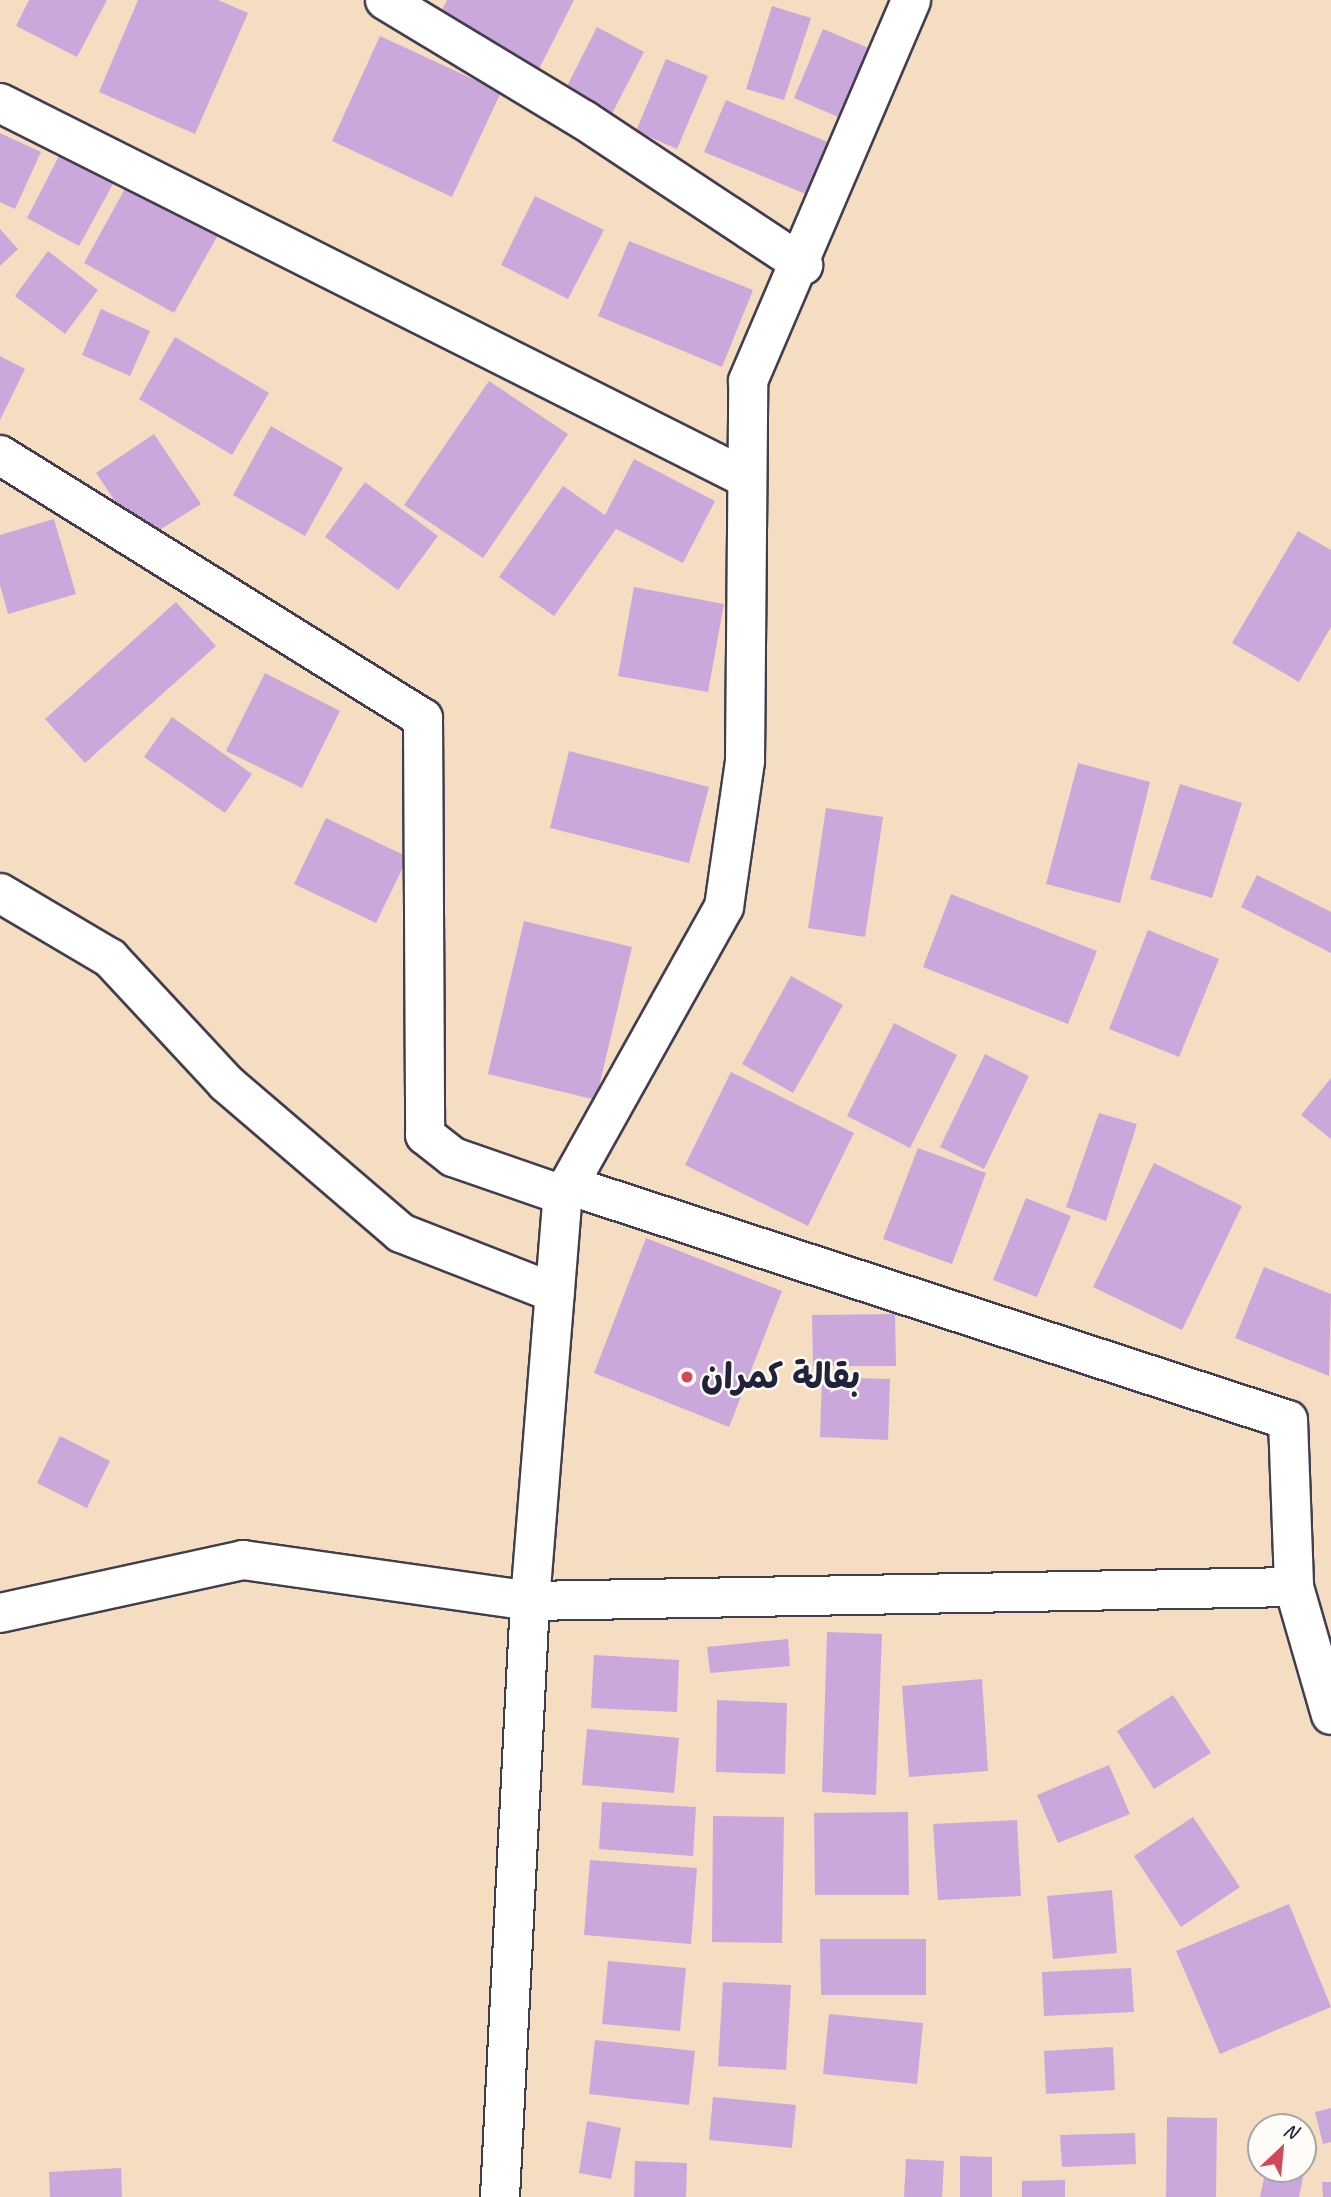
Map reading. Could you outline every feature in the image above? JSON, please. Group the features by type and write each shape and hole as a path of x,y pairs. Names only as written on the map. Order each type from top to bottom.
{"street":[{"path":"385,0 584,120 803,265"},
{"path":"500,2197 530,1601 565,1190 724,907 745,761 748,381 803,265 911,0"},
{"path":"0,103 746,478"},
{"path":"0,455 423,718 425,1135 453,1157 565,1190 1288,1420 1294,1587 1331,1715"},
{"path":"0,893 110,958 226,1083 401,1233 555,1293"},
{"path":"0,1613 243,1560 530,1601 1294,1587"}],"building":[{"path":"29,0 107,0 77,57 16,26"},
{"path":"138,0 218,0 248,13 195,134 99,92"},
{"path":"447,0 574,0 538,71 437,20"},
{"path":"772,6 811,18 784,100 746,89"},
{"path":"597,27 644,52 608,121 561,98"},
{"path":"823,29 871,49 843,119 794,98"},
{"path":"380,36 501,92 452,197 332,141"},
{"path":"666,59 708,76 677,149 636,131"},
{"path":"726,100 830,143 808,195 704,152"},
{"path":"0,133 41,152 15,209 0,202"},
{"path":"60,154 114,182 79,246 27,218"},
{"path":"127,185 218,235 174,313 84,263"},
{"path":"535,196 604,230 568,299 501,265"},
{"path":"0,229 18,249 0,266"},
{"path":"629,241 753,290 722,367 598,316"},
{"path":"48,251 98,290 65,334 15,296"},
{"path":"101,309 150,331 130,376 82,355"},
{"path":"175,337 269,393 232,455 139,399"},
{"path":"0,356 25,369 0,420"},
{"path":"489,381 568,434 483,558 404,505"},
{"path":"271,426 343,468 305,536 233,495"},
{"path":"154,434 201,504 142,541 96,473"},
{"path":"634,459 715,501 683,563 616,529 554,616 499,577 563,486 605,515"},
{"path":"365,482 438,536 398,590 325,537"},
{"path":"54,519 76,594 8,614 0,585 0,535"},
{"path":"1298,531 1331,550 1331,627 1299,682 1232,643"},
{"path":"634,587 724,604 708,692 618,676"},
{"path":"176,602 216,646 85,763 45,719"},
{"path":"265,673 340,711 302,788 226,751"},
{"path":"172,717 252,774 225,813 144,757"},
{"path":"569,751 709,787 689,863 550,828"},
{"path":"1078,763 1150,782 1120,903 1046,884"},
{"path":"1180,784 1242,803 1212,898 1150,879"},
{"path":"826,808 883,817 865,937 808,928"},
{"path":"326,818 408,857 376,923 294,884"},
{"path":"1257,875 1331,912 1331,953 1241,907"},
{"path":"951,894 1097,951 1068,1024 923,967"},
{"path":"524,921 632,947 596,1100 488,1074"},
{"path":"1148,930 1219,959 1179,1057 1109,1029"},
{"path":"791,976 843,1005 793,1093 742,1064"},
{"path":"894,1023 957,1055 910,1148 847,1116"},
{"path":"985,1054 1029,1076 984,1169 940,1147"},
{"path":"731,1072 854,1133 808,1226 685,1165"},
{"path":"1331,1078 1331,1139 1301,1115"},
{"path":"1099,1113 1137,1124 1106,1221 1066,1207"},
{"path":"918,1148 986,1173 952,1264 883,1239"},
{"path":"1154,1163 1242,1206 1182,1330 1093,1287"},
{"path":"1026,1198 1071,1216 1037,1297 993,1280"},
{"path":"646,1238 782,1291 729,1427 594,1373"},
{"path":"1264,1267 1331,1294 1329,1376 1235,1338"},
{"path":"895,1314 896,1366 813,1366 812,1315"},
{"path":"822,1377 890,1379 888,1440 820,1437"},
{"path":"60,1436 110,1461 87,1508 37,1483"},
{"path":"827,1632 882,1634 876,1795 822,1792"},
{"path":"788,1639 790,1666 710,1673 707,1647"},
{"path":"594,1655 679,1660 677,1712 591,1708"},
{"path":"982,1679 988,1771 909,1777 902,1686"},
{"path":"1173,1695 1211,1753 1154,1789 1117,1731"},
{"path":"717,1700 787,1703 785,1774 716,1772"},
{"path":"587,1729 679,1738 674,1793 582,1785"},
{"path":"1109,1765 1130,1814 1058,1843 1037,1795"},
{"path":"602,1802 696,1807 693,1856 599,1849"},
{"path":"908,1812 909,1895 815,1895 814,1813"},
{"path":"713,1816 784,1817 782,1943 712,1942"},
{"path":"1193,1817 1240,1887 1181,1927 1134,1856"},
{"path":"1017,1820 1021,1896 938,1900 933,1824"},
{"path":"590,1860 697,1868 691,1944 584,1935"},
{"path":"1112,1890 1117,1953 1053,1959 1047,1896"},
{"path":"1289,1904 1331,2007 1220,2054 1176,1951"},
{"path":"820,1939 926,1939 926,1995 821,1995"},
{"path":"608,1961 686,1968 680,2031 602,2024"},
{"path":"1131,1968 1134,2012 1044,2016 1042,1972"},
{"path":"723,1982 791,1985 786,2070 718,2066"},
{"path":"829,2014 923,2023 917,2084 823,2074"},
{"path":"595,2040 695,2051 689,2105 589,2094"},
{"path":"1113,2047 1115,2090 1046,2094 1044,2051"},
{"path":"713,2097 796,2105 792,2148 709,2140"},
{"path":"1331,2108 1331,2142 1323,2144 1315,2112"},
{"path":"1167,2117 1217,2118 1216,2197 1166,2197"},
{"path":"587,2121 621,2128 611,2179 579,2173"},
{"path":"1135,2133 1136,2164 1062,2167 1060,2135"},
{"path":"960,2156 992,2157 992,2197 960,2197"},
{"path":"906,2159 944,2161 942,2197 904,2197"},
{"path":"635,2161 687,2163 686,2197 634,2197"},
{"path":"121,2168 122,2197 50,2197 49,2172"},
{"path":"1065,2180 1065,2197 1022,2197 1022,2181"},
{"path":"1322,2182 1331,2182 1331,2197 1323,2197"},
{"path":"1263,2183 1302,2183 1299,2197 1260,2197"}],"place":[{"name":"بقالة كمران","path":"687,1377"}]}
